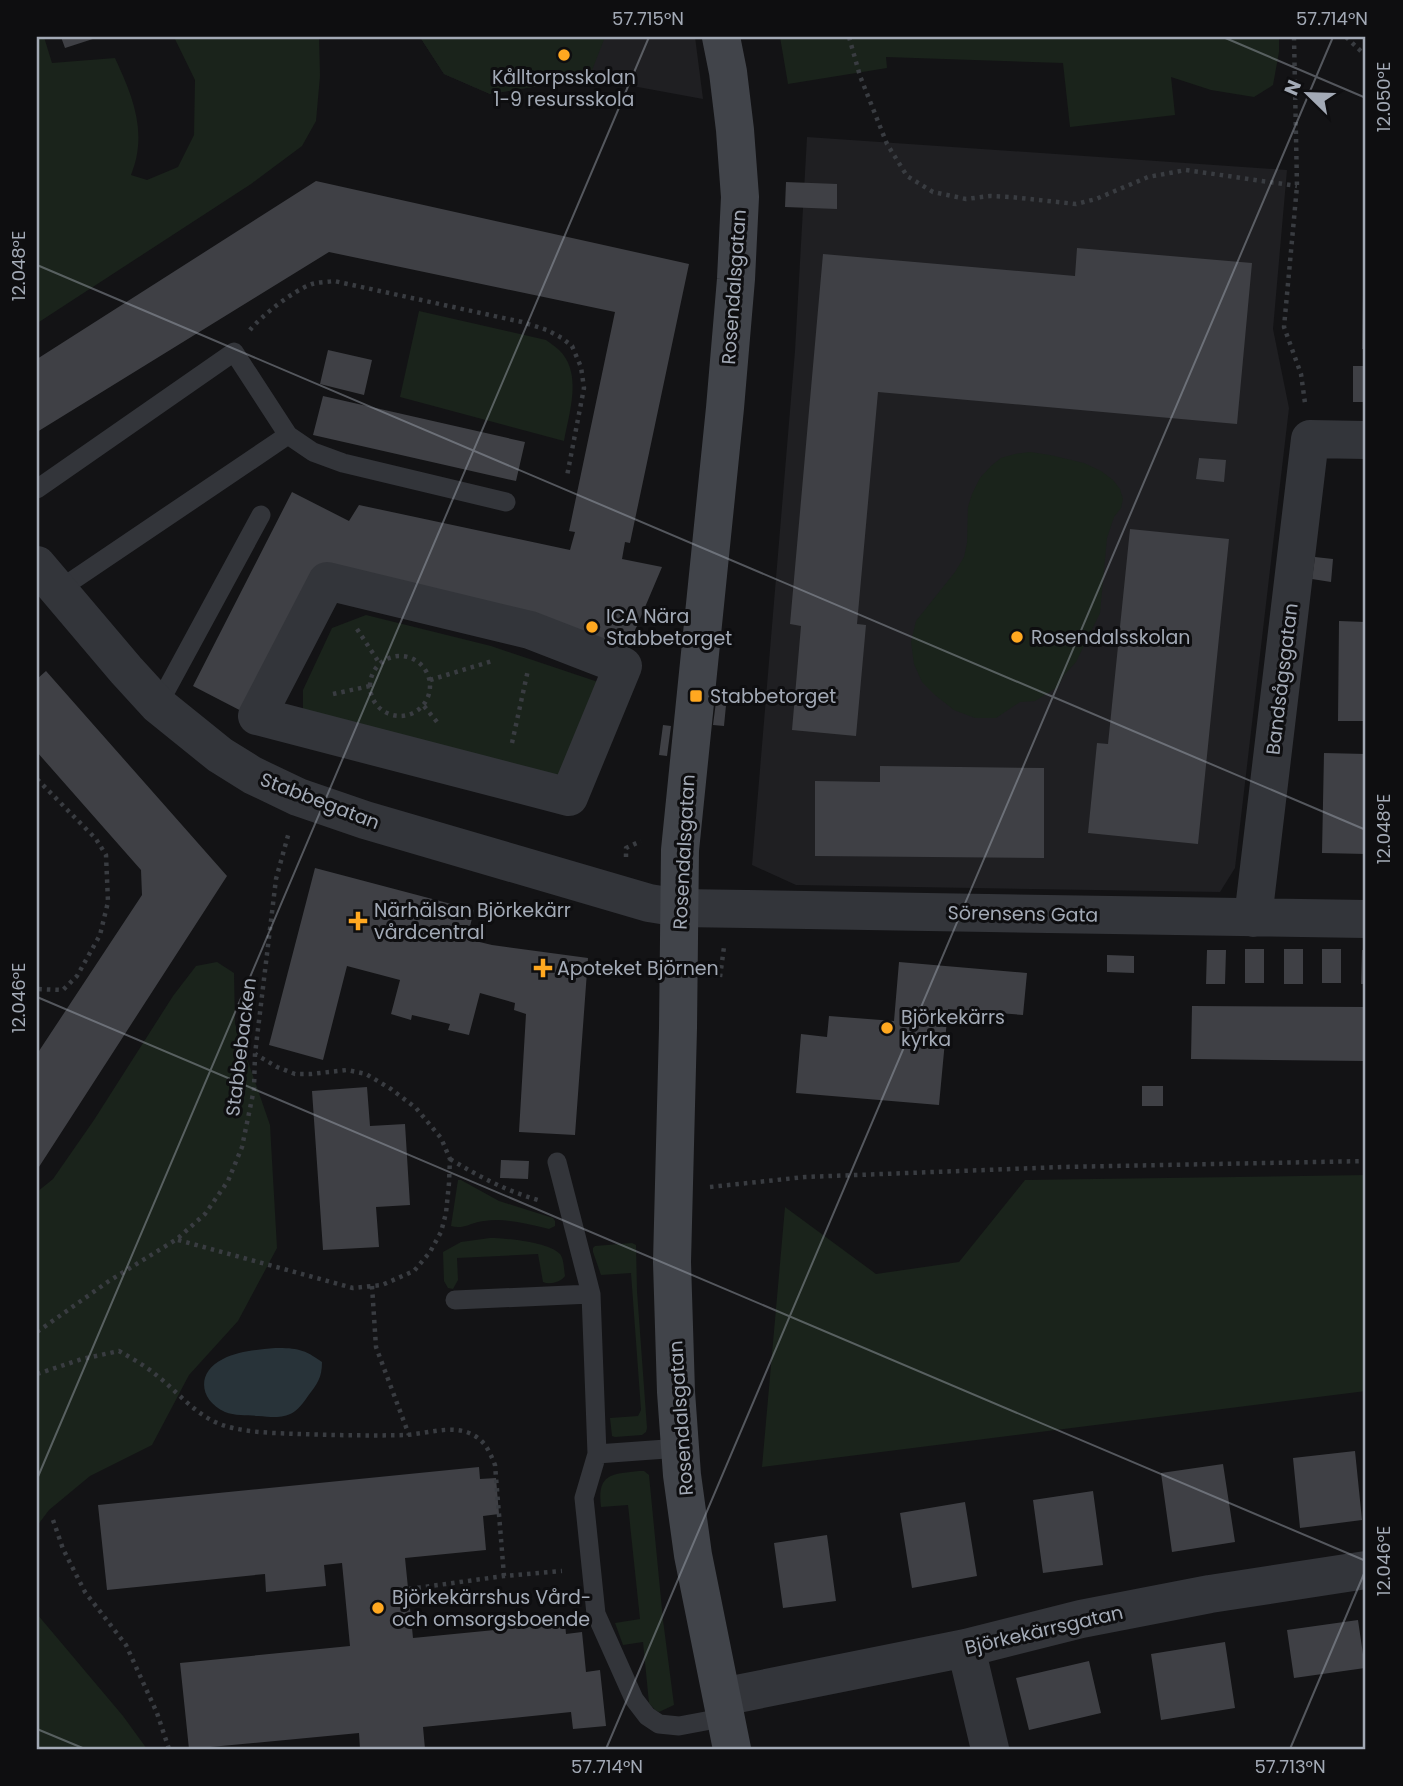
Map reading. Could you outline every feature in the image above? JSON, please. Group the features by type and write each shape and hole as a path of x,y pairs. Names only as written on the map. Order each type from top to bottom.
{"street":[{"name":"Rosendalsgatan","path":"721,37 732,101 740,197 736,279 680,850 672,1262 676,1392 682,1475 693,1555 727,1721"},
{"path":"1310,439 1366,440"},
{"name":"Bandsågsgatan","path":"1253,918 1310,439"},
{"path":"327,581 530,630 623,666 569,797 257,716 327,581"},
{"name":"Stabbegatan","path":"44,587 158,705 220,755 262,780 298,797 365,820 649,903 680,908"},
{"name":"Sörensens Gata","path":"680,908 1366,919"},
{"name":"Björkekärrsgatan","path":"727,1721 966,1648 1082,1619 1366,1570"},
{"path":"966,1648 990,1749"}],"lane":[{"path":"37,489 234,352 288,435 313,452 344,464 506,502"},
{"path":"44,587 288,435"},
{"path":"158,705 261,515"},
{"path":"557,1162 591,1294 597,1454 584,1498 596,1614 634,1699 647,1716 659,1724 679,1726 727,1721"},
{"path":"455,1300 591,1294"},
{"path":"597,1454 680,1448"}],"path":[{"path":"849,37 860,76 887,144 906,176 933,192 966,199 990,196 1076,204 1096,200 1148,177 1186,170 1297,186"},
{"path":"1294,37 1297,186 1284,327 1301,374 1310,439"},
{"path":"1346,37 1366,56"},
{"path":"234,352 257,321 290,296 312,284 334,281 522,322 547,330 572,346 584,388 567,476"},
{"path":"396,656 419,662 430,680 430,695 424,706 416,713 403,716 389,715 381,709 374,701 370,686 372,674 380,664 396,656"},
{"path":"430,680 494,660"},
{"path":"37,779 96,839 106,855 108,902 100,935 77,976 63,990 37,989"},
{"name":"Stabbebacken","path":"37,1332 109,1281 177,1240 205,1214 228,1181 242,1147 254,1089 255,1054 276,879 298,797"},
{"path":"177,1240 353,1288 382,1285 414,1271 430,1252 441,1232 446,1213 450,1159 441,1138 416,1108 366,1074 347,1070 295,1074 255,1054"},
{"path":"450,1159 488,1182 520,1195 549,1203 567,1203"},
{"path":"673,1187 706,1187 804,1177 1062,1167 1366,1161"},
{"path":"372,1286 376,1347 409,1435"},
{"path":"37,1374 82,1359 119,1351 155,1374 206,1418 232,1428 316,1434 409,1435 450,1429 467,1432 482,1439 495,1465 504,1576"},
{"path":"53,1520 63,1549 85,1592 126,1645 157,1713 169,1749"},
{"path":"408,1589 591,1568"}],"shaded area":[{"path":"37,37 44,37 52,63 115,58 130,93 138,129 137,154 131,175 147,180 178,167 194,135 195,80 174,37 319,37 320,76 316,121 302,146 251,184 39,322"},
{"name":"Kålltorpsskolan 1-9 resursskola","path":"420,37 695,37 703,99 589,78 490,94 444,74"},
{"path":"420,37 605,37 589,78 490,94 444,74"},
{"path":"780,37 1279,37 1279,52 1273,85 1254,97 1211,90 1171,77 1175,115 1070,127 1063,63 886,57 887,68 788,84"},
{"name":"Rosendalsskolan","path":"807,137 1287,170 1273,329 1289,408 1235,868 1220,892 796,885 752,865 795,351"},
{"path":"419,311 546,340 557,349 571,370 572,382 571,406 564,441 400,397"},
{"path":"1030,452 1084,463 1101,471 1120,489 1123,499 1121,508 1114,517 1107,538 1100,613 1076,662 1064,675 1058,687 1035,701 1020,702 996,718 975,718 954,710 922,682 914,664 911,642 916,621 964,557 968,507 980,478 1001,458"},
{"path":"366,615 491,646 610,686 564,791 303,719 303,690 332,628"},
{"path":"217,962 234,973 235,1024 270,1125 277,1248 238,1321 189,1375 152,1445 90,1476 49,1510 37,1526 37,1192 53,1179 173,996 196,966"},
{"path":"1366,1175 1366,1391 762,1467 785,1207 876,1274 959,1262 1025,1180"},
{"path":"458,1180 499,1201 553,1218 555,1226 549,1229 499,1220 460,1227 451,1226"},
{"path":"490,1238 547,1246 560,1254 565,1276 555,1282 543,1282 538,1254 457,1258 458,1280 453,1289 448,1288 444,1281 443,1252 461,1242"},
{"path":"632,1243 636,1245 647,1428 642,1435 615,1437 612,1436 610,1418 638,1416 641,1410 631,1273 601,1275 593,1248"},
{"path":"275,1348 300,1350 322,1362 318,1380 303,1404 292,1413 281,1417 237,1415 216,1407 204,1386 208,1371 214,1365 235,1354"},
{"path":"644,1471 649,1475 674,1705 659,1712 649,1703 643,1642 623,1645 615,1623 640,1619 628,1505 601,1507 600,1496 601,1488 608,1478 621,1473"},
{"path":"37,1614 123,1716 147,1749 37,1749"}],"building":[{"path":"61,37 99,37 65,48"},
{"path":"316,181 689,264 630,543 625,542 622,559 662,567 623,659 323,574 251,716 193,686 292,492 349,521 359,505 570,550 575,532 569,531 615,312 329,252 37,432 37,359"},
{"path":"786,182 837,184 837,209 785,207"},
{"path":"1077,248 1252,263 1237,424 878,392 857,624 866,625 856,736 792,730 801,626 790,624 823,254 1075,276"},
{"path":"1363,295 1366,296 1366,349 1362,349"},
{"path":"328,350 372,360 364,395 320,384"},
{"path":"1353,366 1366,366 1366,402 1353,402"},
{"path":"323,396 525,442 516,481 313,435"},
{"path":"1199,458 1226,460 1224,482 1196,479"},
{"path":"1130,529 1229,539 1198,844 1088,833 1097,743 1108,744"},
{"path":"1315,557 1333,559 1331,582 1312,579"},
{"path":"1339,621 1366,622 1366,721 1338,721"},
{"path":"46,671 227,876 37,1170 37,1054 142,895 141,870 37,752 37,679"},
{"path":"717,694 727,695 724,726 713,725"},
{"path":"663,725 671,726 667,756 659,755"},
{"path":"1324,753 1366,754 1366,854 1322,853"},
{"path":"880,766 1044,768 1044,858 815,856 815,781 880,782"},
{"path":"315,868 474,910 467,939 588,958 575,1135 519,1132 526,1014 514,1010 515,1003 480,993 469,1035 448,1030 450,1024 412,1015 411,1020 391,1014 400,980 347,966 323,1060 269,1045"},
{"path":"1245,949 1264,949 1264,983 1245,983"},
{"path":"1284,949 1303,949 1303,984 1284,984"},
{"path":"1322,949 1341,949 1341,983 1322,983"},
{"path":"1207,950 1226,950 1225,984 1206,984"},
{"path":"1362,950 1366,950 1366,984 1361,984"},
{"path":"1107,955 1134,956 1134,973 1107,972"},
{"name":"Björkekärrs kyrka","path":"899,962 1027,973 1023,1015 948,1009 939,1105 796,1093 801,1034 827,1037 829,1016 894,1021"},
{"path":"1192,1006 1366,1007 1366,1061 1191,1059"},
{"path":"1142,1086 1163,1086 1163,1106 1142,1106"},
{"path":"367,1087 370,1126 405,1124 410,1205 376,1207 379,1247 323,1250 312,1091"},
{"path":"501,1160 529,1161 528,1179 500,1178"},
{"path":"1355,1451 1362,1520 1300,1528 1293,1458"},
{"path":"1223,1464 1235,1542 1172,1552 1161,1473"},
{"name":"Björkekärrshus Vård- och omsorgsboende","path":"479,1467 480,1479 496,1478 499,1514 483,1516 486,1550 405,1558 413,1638 565,1623 566,1634 582,1632 586,1672 600,1670 606,1726 573,1729 571,1712 423,1727 425,1749 360,1749 359,1733 189,1749 180,1663 350,1646 342,1563 324,1565 326,1586 266,1592 265,1574 107,1590 98,1505"},
{"path":"1093,1491 1103,1565 1043,1573 1033,1500"},
{"path":"965,1502 977,1576 912,1588 900,1513"},
{"path":"827,1535 836,1601 783,1608 774,1543"},
{"path":"1358,1620 1365,1668 1294,1678 1287,1630"},
{"path":"1225,1642 1235,1708 1161,1720 1151,1654"},
{"path":"1089,1661 1101,1713 1029,1730 1016,1678"}],"place":[{"name":"Kålltorpsskolan 1-9 resursskola","path":"564,55"},
{"name":"ICA Nära Stabbetorget","path":"592,627"},
{"name":"Rosendalsskolan","path":"1017,637"},
{"name":"Stabbetorget","path":"696,696"},
{"name":"Närhälsan Björkekärr vårdcentral","path":"358,921"},
{"name":"Apoteket Björnen","path":"543,968"},
{"name":"Björkekärrs kyrka","path":"887,1028"},
{"name":"Björkekärrshus Vård- och omsorgsboende","path":"378,1608"}]}
